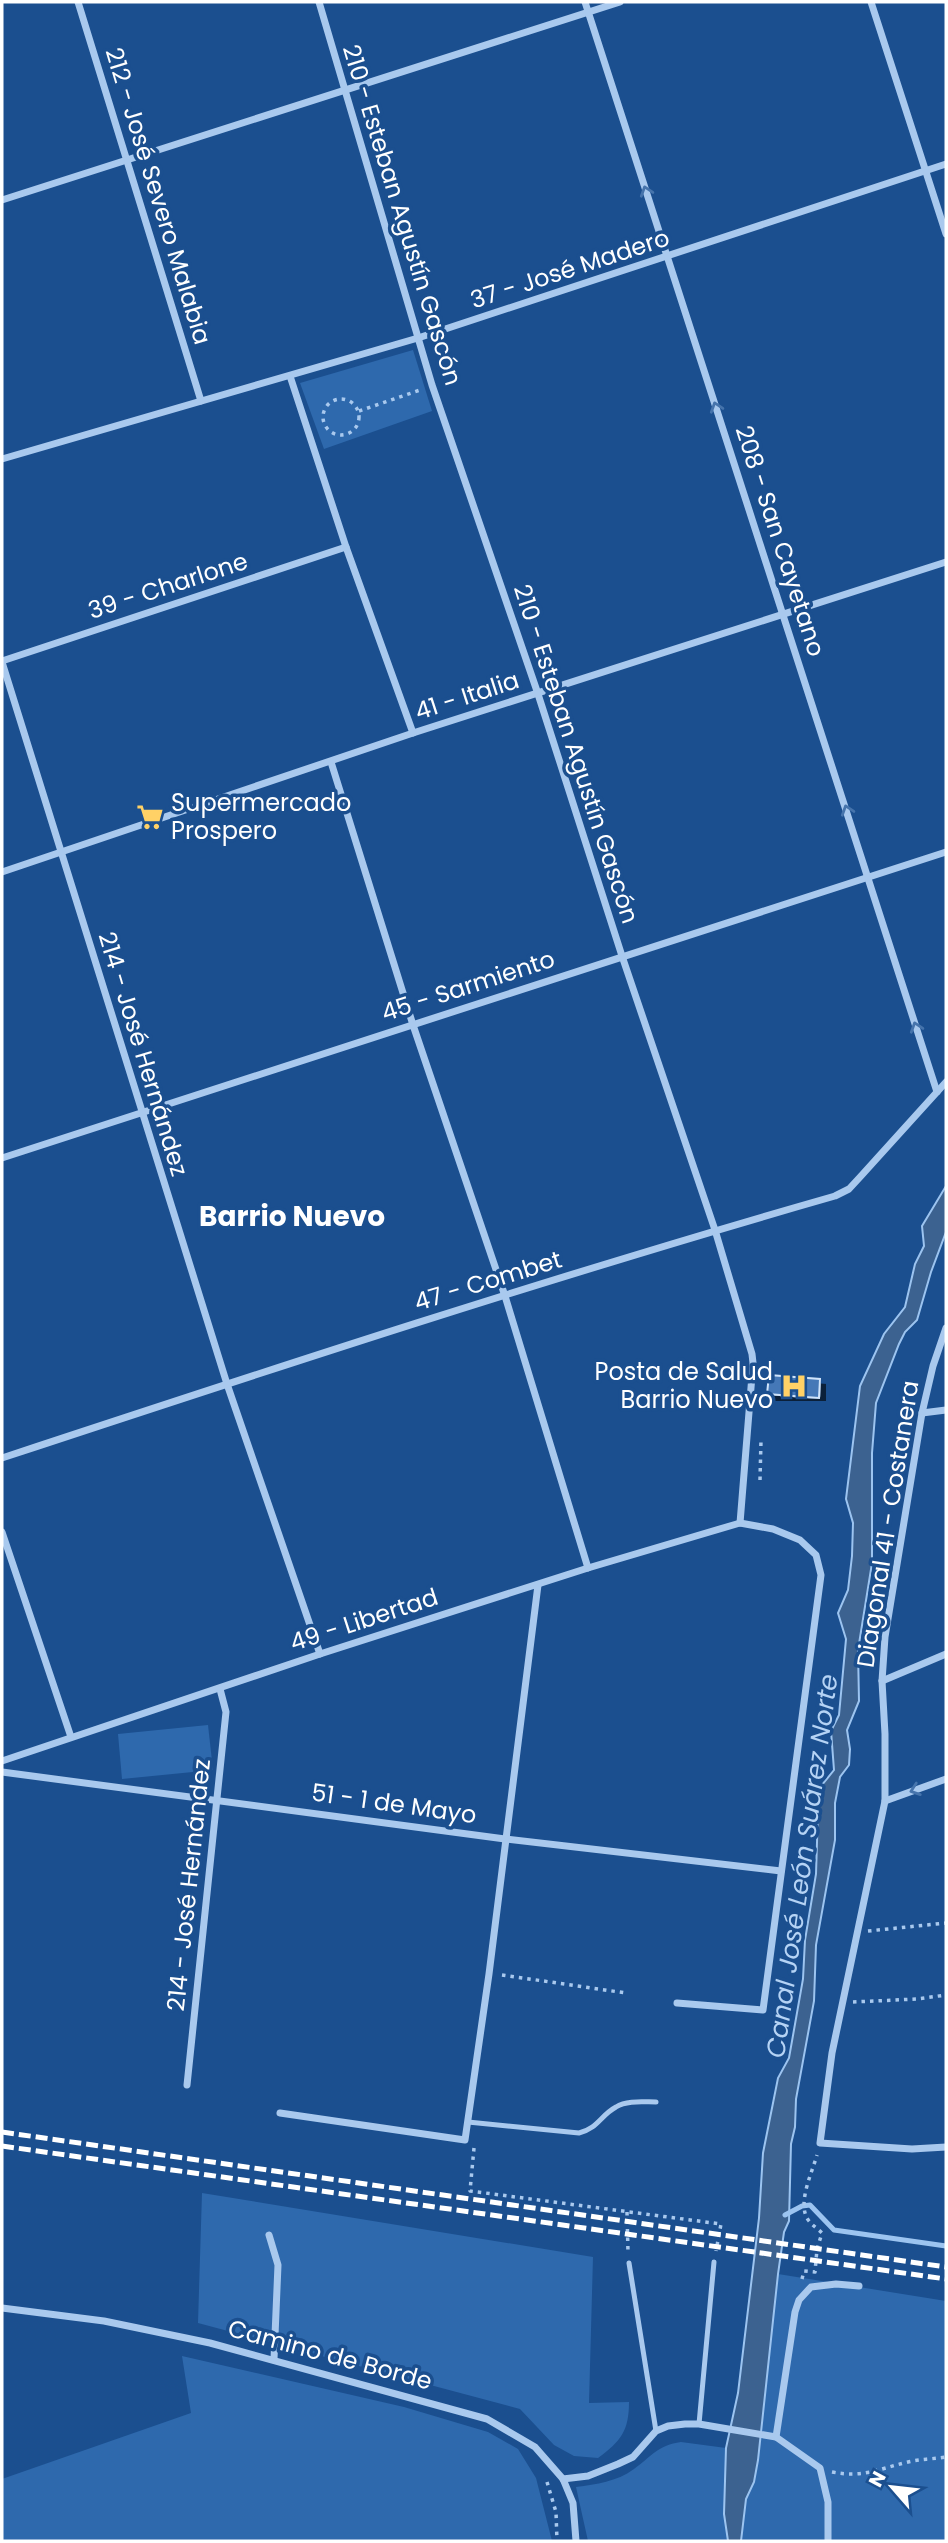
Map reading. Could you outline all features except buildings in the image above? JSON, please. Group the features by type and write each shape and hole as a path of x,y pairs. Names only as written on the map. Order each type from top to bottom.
{"street":[{"name":"212 - José Severo Malabia","path":"78,2 201,401"},
{"name":"210 - Esteban Agustín Gascón","path":"319,2 432,386 715,1230 753,1363 740,1523"},
{"name":"208 - San Cayetano","path":"585,2 937,1092"},
{"path":"2,200 620,2"},
{"path":"871,2 946,234"},
{"name":"37 - José Madero","path":"2,459 418,338 946,164"},
{"path":"290,376 346,547 412,733"},
{"name":"39 - Charlone","path":"2,662 346,547"},
{"name":"41 - Italia","path":"2,872 412,733 946,562"},
{"name":"214 - José Hernández","path":"2,662 227,1384 320,1654"},
{"path":"331,762 412,1025 505,1296 588,1568"},
{"name":"45 - Sarmiento","path":"2,1158 946,852"},
{"name":"47 - Combet","path":"2,1458 505,1296 715,1230 835,1196 849,1189 946,1082"},
{"name":"Diagonal 41 - Costanera","path":"820,2143 832,2053 885,1801 882,1681 885,1637 922,1413 933,1366 946,1328"},
{"path":"922,1413 946,1410"},
{"path":"677,2003 763,2010 821,1575 816,1555 800,1540 773,1529 740,1523"},
{"name":"49 - Libertad","path":"2,1761 320,1654 588,1568 740,1523"},
{"path":"2,1532 71,1737"},
{"path":"280,2113 465,2140 538,1585"},
{"path":"882,1681 946,1654"},
{"name":"214 - José Hernández","path":"187,2085 226,1712 220,1689"},
{"name":"51 - 1 de Mayo","path":"2,1772 505,1839 781,1871"},
{"path":"885,1801 946,1779"},
{"path":"820,2143 912,2149 946,2147"},
{"path":"269,2235 278,2265 274,2359"},
{"path":"772,2437 799,2300 810,2287 836,2284 859,2286"},
{"name":"Camino de Borde","path":"2,2308 104,2321 210,2343 487,2419 535,2447 563,2479 573,2502 576,2541"},
{"path":"563,2479 588,2476 633,2457 656,2431 668,2426 699,2424 772,2437 820,2468 828,2502 828,2541"}],"lane":[{"path":"468,2122 579,2133 589,2131 615,2107 631,2102 656,2102"},
{"path":"699,2424 715,2262"},
{"path":"629,2263 656,2431"}],"path":[{"path":"359,411 432,386"},
{"path":"334,400 352,401 359,411 358,423 345,435 329,431 323,421 325,408 334,400"},
{"path":"760,1480 761,1438"},
{"path":"858,1933 946,1923"},
{"path":"489,1973 626,1993"},
{"path":"844,2002 946,1995"},
{"path":"465,2140 474,2146 470,2191 721,2224 715,2262"},
{"path":"799,2300 804,2271 815,2272 822,2233 808,2220 804,2198 820,2143"},
{"path":"627,2212 629,2263"},
{"path":"820,2468 845,2474 870,2474 909,2461 946,2457"},
{"path":"542,2475 548,2484 556,2512 557,2541"}],"shaded area":[{"path":"413,350 432,411 324,449 300,383"},
{"path":"946,1186 946,1232 917,1320 905,1332 899,1344 876,1403 872,1453 872,1563 858,1650 859,1701 847,1730 849,1765 840,1777 835,1803 835,1840 816,1945 814,2001 796,2099 791,2144 789,2221 784,2232 778,2274 758,2460 754,2482 746,2499 741,2541 728,2541 724,2514 726,2448 738,2393 759,2218 763,2153 778,2078 789,2058 803,1979 805,1940 816,1874 818,1811 822,1785 834,1770 831,1731 839,1715 846,1639 838,1613 848,1590 852,1556 853,1523 846,1499 860,1386 884,1334 905,1307 915,1264 924,1246 922,1226"},
{"path":"208,1725 213,1770 122,1779 118,1734"},
{"path":"202,2193 593,2257 589,2403 629,2402 627,2421 622,2434 613,2446 598,2458 574,2456 554,2445 520,2409 198,2323"},
{"path":"778,2274 946,2301 946,2541 741,2541 746,2499 754,2482"},
{"path":"182,2356 404,2407 488,2432 518,2449 536,2478 552,2541 2,2541 2,2479 191,2413"},
{"path":"681,2442 726,2448 724,2514 728,2541 588,2541 576,2487 620,2477 661,2448"}],"waterway":[{"path":"785,2215 810,2205 834,2230 946,2246"}],"railway":[{"path":"2,2132 946,2267"},
{"path":"2,2146 946,2279"}],"place":[{"name":"Supermercado Prospero","path":"150,817"},
{"name":"Posta de Salud Barrio Nuevo","path":"794,1386"}],"district":[{"name":"Barrio Nuevo","path":"292,1216"}],"water label":[{"name":"Canal José León Suárez Norte","path":"802,1866"}]}
